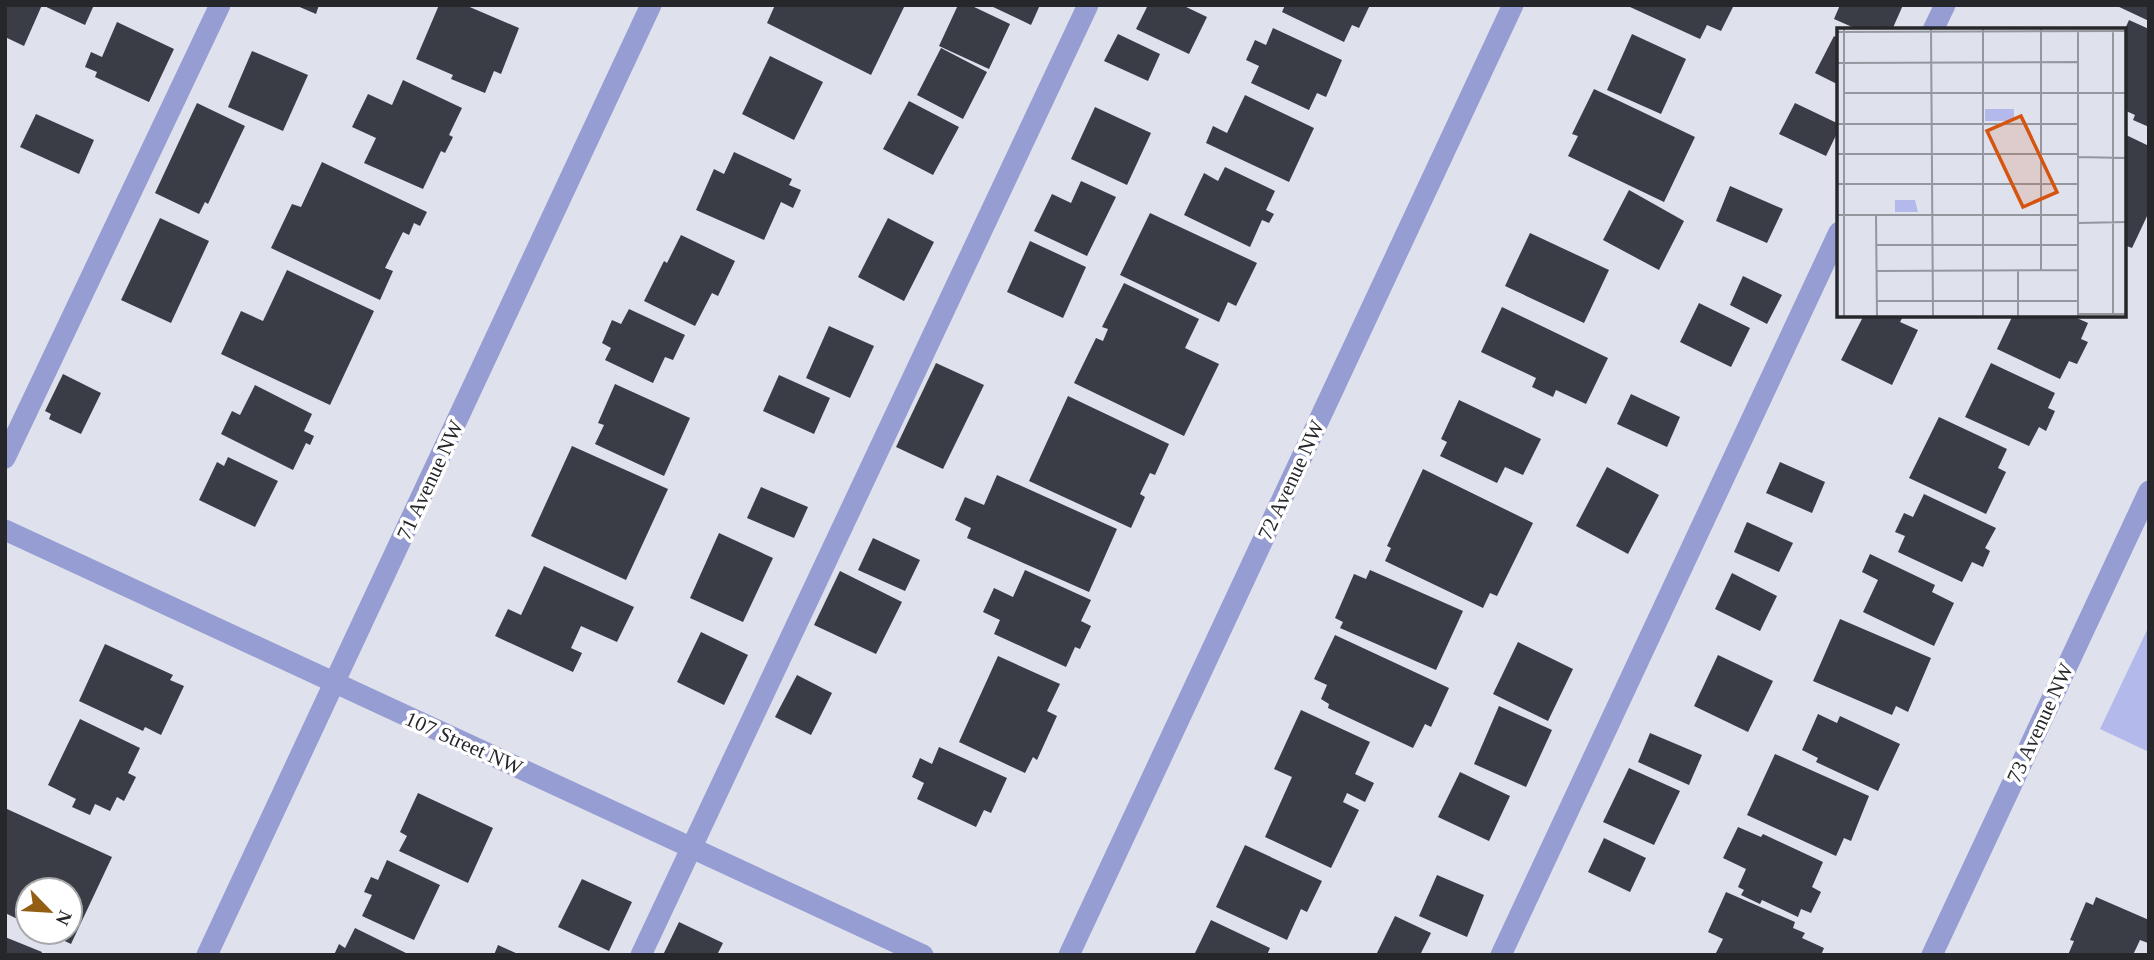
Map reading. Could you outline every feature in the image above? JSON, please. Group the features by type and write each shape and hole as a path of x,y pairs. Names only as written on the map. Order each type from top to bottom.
{"street":[{"path":"5,458 220,5"},
{"name":"71 Avenue NW","path":"207,955 651,5"},
{"path":"641,955 1087,5"},
{"name":"72 Avenue NW","path":"1069,955 1513,5"},
{"path":"1934,28 1945,5"},
{"path":"1501,955 1837,236"},
{"name":"73 Avenue NW","path":"1932,955 2149,491"},
{"name":"107 Street NW","path":"5,530 923,955"}],"shaded area":[{"path":"2149,626 2149,752 2100,729"}],"building":[{"path":"5,5 42,5 24,46 5,37"},
{"path":"42,5 94,5 85,25"},
{"path":"295,5 319,5 316,14"},
{"path":"439,5 465,5 519,28 501,74 494,71 485,93 451,79 453,75 416,59"},
{"path":"775,5 905,5 871,75 767,23"},
{"path":"958,5 970,5 1010,24 989,69 939,46"},
{"path":"989,5 1040,5 1031,25"},
{"path":"1148,5 1182,5 1207,17 1189,54 1136,29"},
{"path":"1285,5 1370,5 1359,28 1352,25 1344,42 1282,12"},
{"path":"1840,5 1903,5 1893,28 1854,28 1834,19"},
{"path":"2115,5 2149,5 2149,21"},
{"path":"1630,7 1733,7 1721,31 1707,25 1700,39"},
{"path":"2129,20 2149,29 2149,127 2133,120 2135,115 2126,111 2125,28"},
{"path":"117,22 174,49 149,102 95,77 97,72 85,67 91,52 102,57"},
{"path":"1273,28 1342,60 1326,97 1317,93 1309,110 1251,83 1259,66 1246,60 1255,40 1266,45"},
{"path":"1118,34 1160,54 1148,81 1104,61"},
{"path":"1632,34 1686,59 1661,114 1607,90"},
{"path":"1834,36 1837,38 1837,84 1815,73"},
{"path":"941,48 987,72 963,119 917,95"},
{"path":"252,51 308,75 283,131 228,107"},
{"path":"770,56 823,82 794,140 742,114"},
{"path":"403,80 462,108 449,135 453,137 445,153 441,151 423,189 364,163 376,138 352,127 368,94 392,105"},
{"path":"1594,89 1695,137 1664,202 1568,156 1578,136 1572,134"},
{"path":"1245,95 1314,128 1289,182 1206,143 1213,126 1227,133"},
{"path":"909,101 959,127 933,175 883,149"},
{"path":"197,103 245,126 208,204 205,202 199,214 155,193"},
{"path":"1795,103 1837,123 1837,133 1826,156 1779,134"},
{"path":"1095,107 1151,133 1127,185 1071,159"},
{"path":"36,114 94,140 79,174 20,147"},
{"path":"2126,135 2149,146 2149,212 2132,248 2126,246"},
{"path":"734,152 792,179 789,185 801,190 793,208 781,202 764,240 696,210 714,169 724,174"},
{"path":"322,162 427,212 420,226 414,223 409,235 403,232 385,268 393,271 380,300 271,248 292,204 301,207"},
{"path":"1225,167 1275,191 1266,210 1274,214 1269,223 1262,220 1250,247 1184,215 1204,173 1218,181"},
{"path":"1081,181 1116,197 1087,256 1034,231 1052,194 1071,203"},
{"path":"1730,186 1783,209 1767,243 1716,221"},
{"path":"1629,190 1684,221 1659,270 1603,240"},
{"path":"1150,213 1257,263 1236,306 1228,302 1219,322 1120,275"},
{"path":"160,218 209,241 171,323 121,300"},
{"path":"888,218 934,242 904,301 858,277"},
{"path":"1530,233 1609,270 1584,323 1505,286"},
{"path":"681,235 735,261 718,296 712,293 695,326 644,301 664,261 667,263"},
{"path":"1030,241 1086,267 1063,318 1007,292"},
{"path":"287,270 374,311 330,405 221,354 241,311 263,321"},
{"path":"1743,276 1782,295 1767,324 1730,305"},
{"path":"1124,283 1199,319 1185,348 1219,364 1184,436 1074,383 1096,338 1103,341 1108,329 1102,327"},
{"path":"1699,303 1750,328 1731,367 1680,342"},
{"path":"1502,307 1608,358 1586,404 1556,390 1553,397 1532,387 1536,378 1481,352"},
{"path":"629,309 685,335 673,360 665,357 653,383 605,360 611,348 602,343 612,320 621,324"},
{"path":"1863,317 1903,317 1900,322 1918,330 1892,385 1841,360"},
{"path":"2012,317 2074,317 2088,323 2081,339 2088,342 2077,364 2069,361 2060,379 1997,349"},
{"path":"829,326 874,346 850,398 806,378"},
{"path":"936,363 984,385 943,469 896,447"},
{"path":"1991,363 2055,393 2048,408 2055,411 2046,431 2039,427 2029,446 1965,417"},
{"path":"63,374 101,393 81,434 49,419 51,414 45,411"},
{"path":"779,375 830,398 814,434 763,411"},
{"path":"615,384 690,418 664,476 595,444 604,425 598,423"},
{"path":"255,385 312,414 304,431 314,436 310,445 306,443 293,470 221,434 232,411 240,415"},
{"path":"1631,394 1680,417 1667,447 1617,424"},
{"path":"1068,396 1169,444 1155,475 1150,473 1140,494 1145,497 1131,528 1029,481"},
{"path":"1459,400 1541,439 1523,475 1505,467 1497,483 1440,456 1447,442 1441,439"},
{"path":"1939,417 2007,449 1998,468 2006,472 1986,514 1909,478"},
{"path":"572,446 668,489 626,580 531,536"},
{"path":"228,457 278,481 255,527 199,500 217,462 224,466"},
{"path":"1780,462 1825,482 1812,513 1766,493"},
{"path":"1607,467 1659,495 1628,554 1576,526"},
{"path":"1423,469 1533,523 1497,596 1490,593 1483,608 1385,561 1391,548 1387,546"},
{"path":"997,475 1117,529 1089,592 967,538 971,528 955,520 965,497 984,505"},
{"path":"761,487 808,507 794,538 747,518"},
{"path":"1924,494 1996,528 1985,548 1990,551 1983,567 1972,562 1962,582 1898,552 1905,536 1895,532 1904,513 1913,517"},
{"path":"1747,522 1793,543 1779,572 1734,552"},
{"path":"719,533 773,558 743,622 690,598"},
{"path":"873,538 920,560 905,591 858,570"},
{"path":"1870,554 1935,585 1932,592 1954,603 1934,646 1863,612 1878,580 1862,572"},
{"path":"544,566 634,607 617,642 581,626 571,648 582,653 573,672 495,636 508,609 521,615"},
{"path":"1025,570 1091,600 1081,621 1091,626 1080,649 1075,647 1066,667 994,634 1000,620 983,612 994,588 1013,597"},
{"path":"1370,570 1463,611 1436,670 1340,628 1343,622 1335,618 1354,574 1366,579"},
{"path":"840,571 902,602 876,654 814,625"},
{"path":"1732,573 1777,596 1760,631 1715,609"},
{"path":"1840,619 1931,658 1908,712 1896,706 1892,715 1813,681"},
{"path":"701,632 748,655 724,705 677,682"},
{"path":"1335,635 1449,688 1431,727 1425,724 1413,748 1328,708 1329,704 1321,699 1327,685 1314,679"},
{"path":"1518,642 1573,669 1548,721 1493,694"},
{"path":"105,644 173,675 170,680 184,686 161,735 145,727 143,731 79,701"},
{"path":"1718,655 1773,681 1748,732 1694,706"},
{"path":"998,656 1060,684 1047,711 1057,716 1037,760 1033,757 1025,773 959,742"},
{"path":"797,675 832,693 811,735 775,717"},
{"path":"1499,706 1552,730 1526,787 1474,764"},
{"path":"1301,710 1370,742 1355,774 1374,783 1365,802 1347,793 1343,802 1359,810 1331,868 1265,837 1292,777 1274,769"},
{"path":"1818,714 1837,723 1840,716 1900,744 1878,791 1816,762 1818,758 1802,750"},
{"path":"80,719 140,748 128,773 136,777 124,801 117,797 110,811 95,804 90,815 72,807 76,799 48,785"},
{"path":"1650,733 1702,755 1689,785 1638,762"},
{"path":"939,747 1007,778 991,813 984,810 976,827 917,799 924,783 912,777 920,758 932,764"},
{"path":"1775,754 1869,796 1851,841 1844,838 1836,856 1747,815"},
{"path":"1629,768 1680,791 1654,845 1603,822"},
{"path":"1460,772 1510,796 1489,841 1438,817"},
{"path":"418,793 493,828 468,883 399,851 407,836 400,832"},
{"path":"7,809 112,857 84,916 84,876 14,876 14,917 5,913"},
{"path":"1738,827 1761,837 1763,834 1823,862 1812,887 1821,892 1811,913 1801,909 1798,917 1762,900 1760,904 1741,895 1744,890 1738,887 1746,869 1723,858"},
{"path":"1604,838 1646,858 1630,892 1588,872"},
{"path":"1245,845 1322,881 1307,912 1301,909 1287,940 1216,907"},
{"path":"387,860 440,885 414,940 362,916 372,895 364,892 371,877 378,880"},
{"path":"1437,875 1484,895 1467,937 1419,916"},
{"path":"582,879 632,902 609,951 558,927"},
{"path":"1726,892 1795,922 1793,928 1805,933 1802,938 1824,948 1821,955 1715,955 1723,939 1708,932"},
{"path":"2096,897 2149,920 2148,943 2140,940 2133,955 2068,955 2074,941 2070,940 2086,902 2093,905"},
{"path":"1395,916 1431,933 1420,955 1376,955"},
{"path":"1211,920 1270,948 1267,955 1194,955"},
{"path":"679,922 723,943 717,955 663,955"},
{"path":"355,928 410,955 334,955 339,944 345,948"},
{"path":"5,937 14,941 14,946 27,946 42,952 41,955 5,955"},
{"path":"498,945 520,955 494,955"}]}
